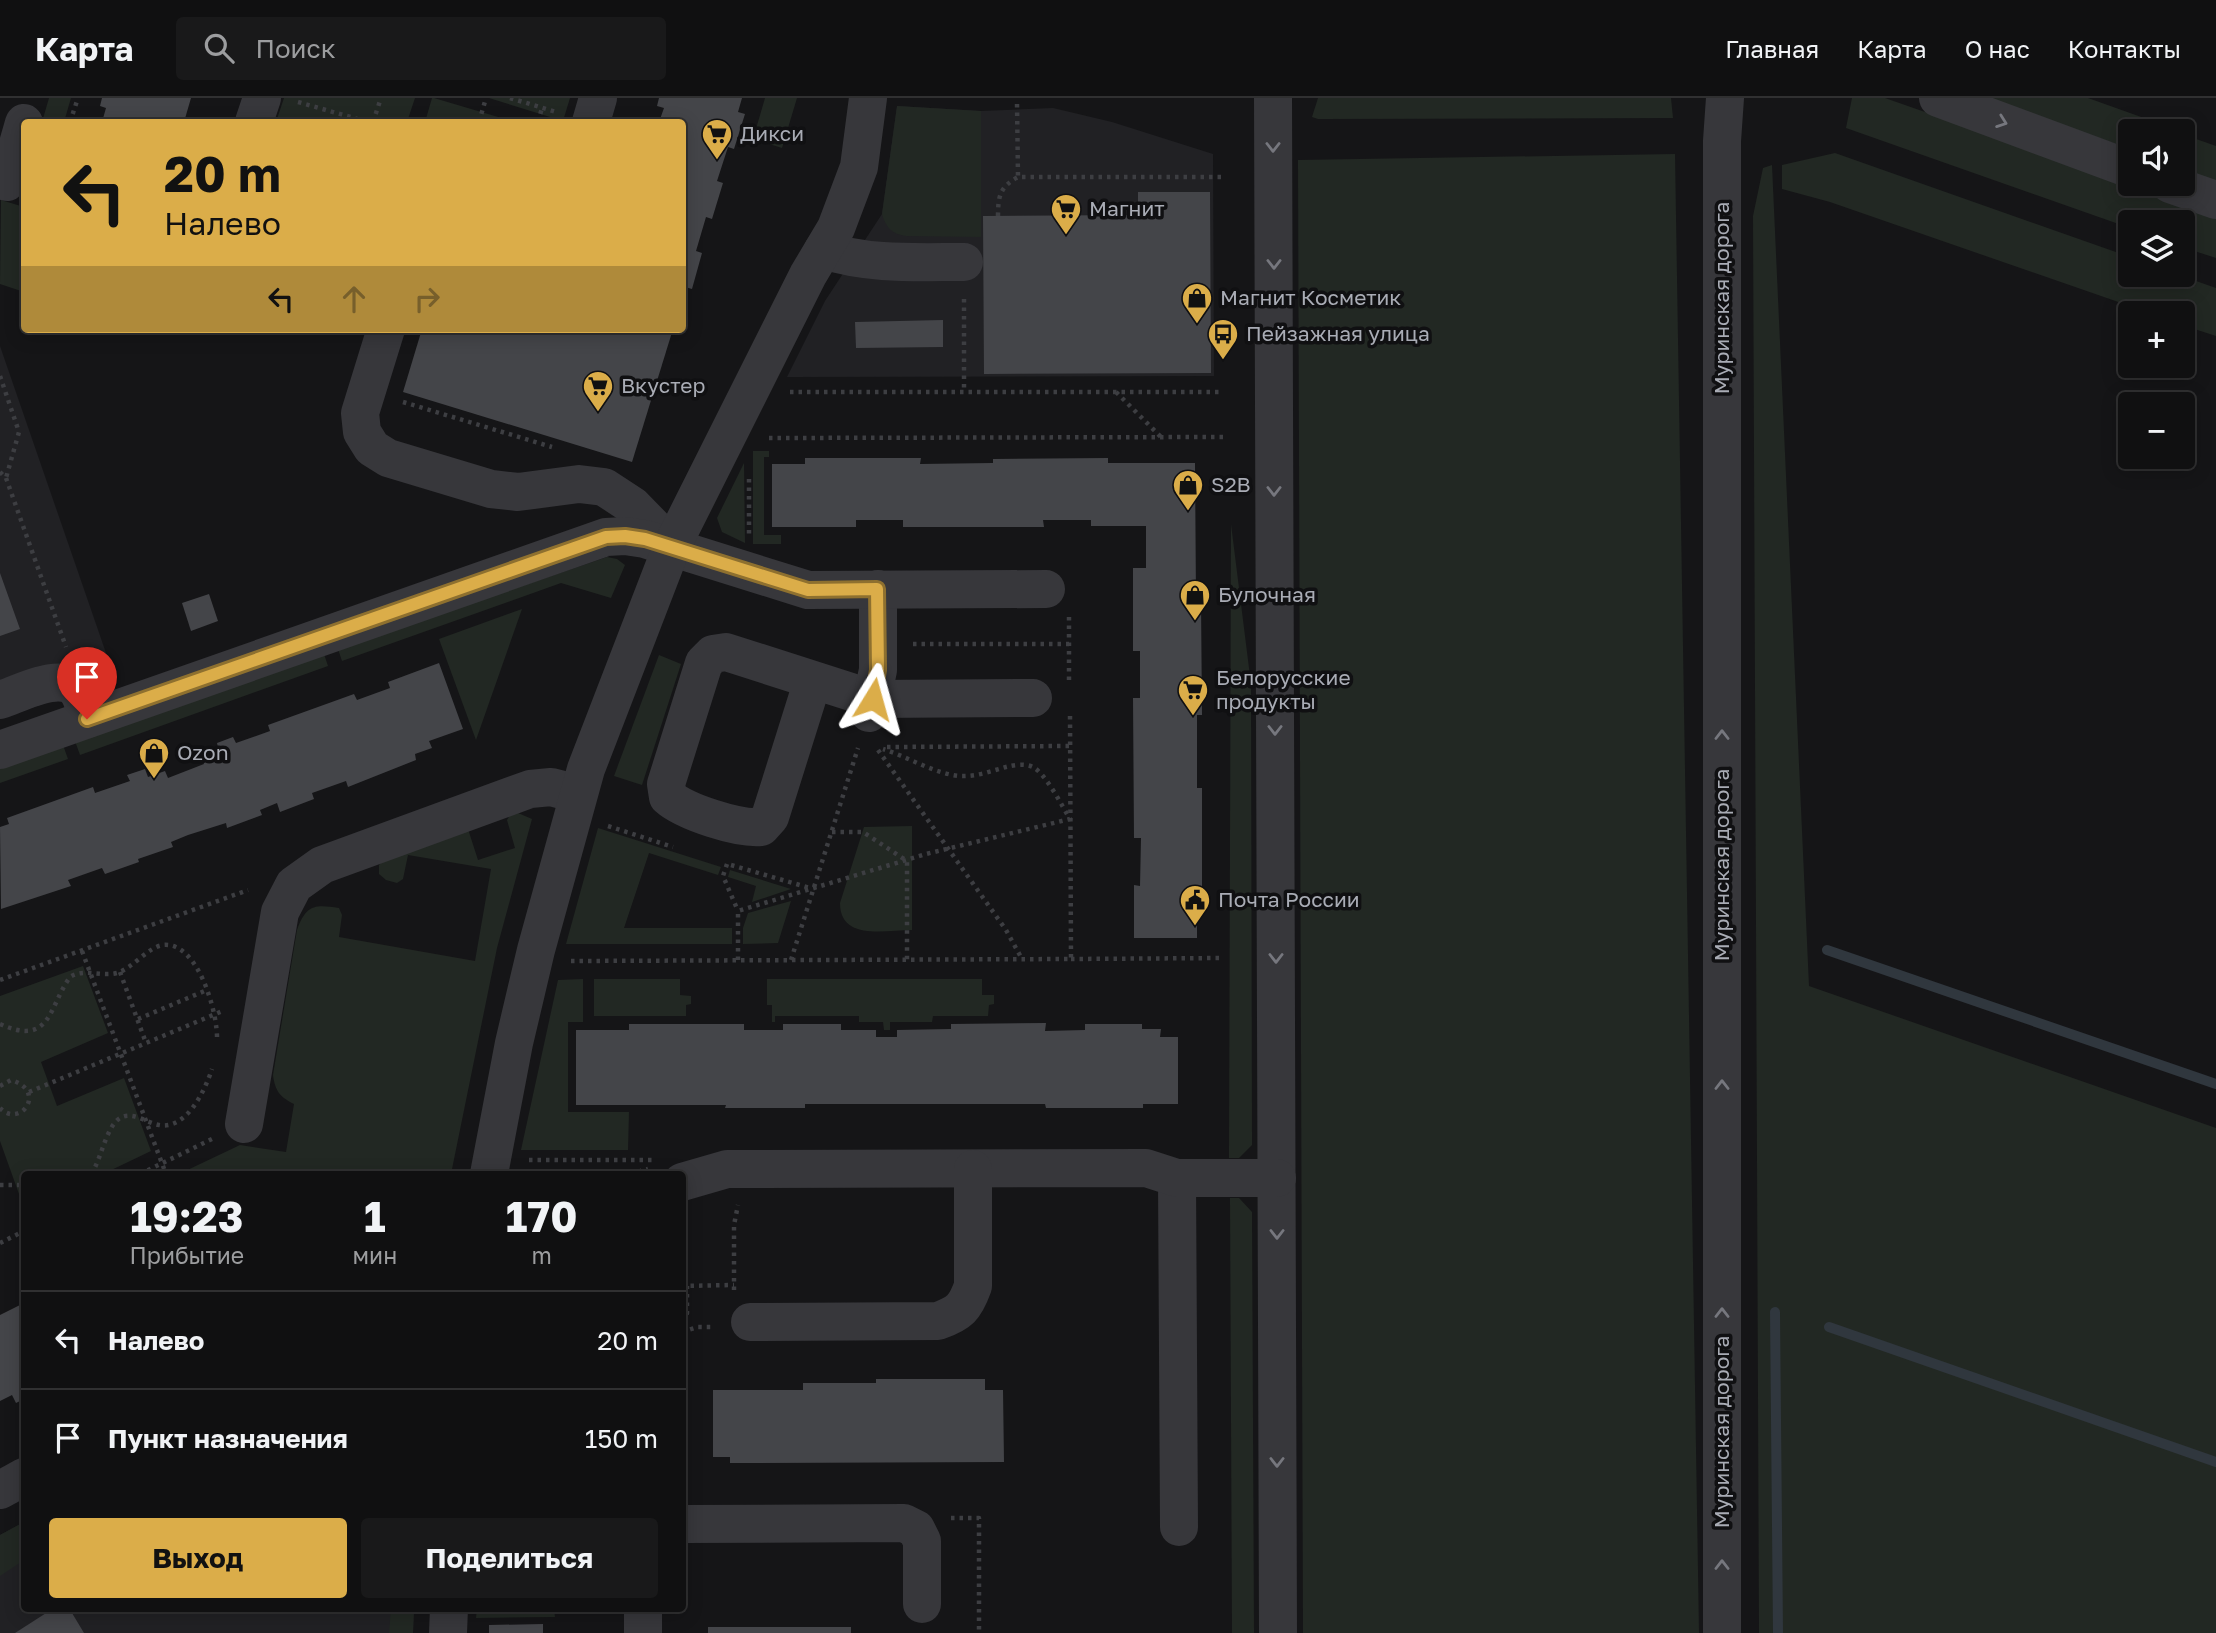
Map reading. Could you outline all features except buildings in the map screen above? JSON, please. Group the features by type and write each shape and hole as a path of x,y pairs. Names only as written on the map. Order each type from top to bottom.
{"street":[{"path":"26,119 32,98"},
{"path":"255,119 262,98"},
{"path":"592,119 598,98"},
{"path":"490,1171 514,1043 578,794 672,546 836,228 859,167 868,98"},
{"path":"1273,98 1278,1633"},
{"name":"Муринская дорога","path":"1722,1633 1722,141 1725,98"},
{"path":"1938,98 2118,165"},
{"path":"10,183 21,139"},
{"path":"2195,193 2216,200"},
{"path":"823,250 848,258 879,261 964,262"},
{"path":"385,333 360,413 362,432 372,448 388,458 491,489 519,492 579,484 604,487 633,506 672,546"},
{"path":"0,750 606,537 625,536 672,546 808,590 1046,589"},
{"path":"873,720 878,670 877,589"},
{"path":"813,680 770,817 761,827 748,828 677,806 668,797 666,784 700,675 704,663 713,654 726,652 813,680 873,720 1051,698"},
{"path":"0,700 55,681 69,683 78,691 87,719"},
{"path":"244,1124 280,912 294,885 322,865 530,789 551,787 578,794"},
{"path":"686,1181 727,1169 1146,1168 1177,1178 1277,1178"},
{"path":"742,1310 938,1321 955,1315 967,1303 973,1286 973,1169"},
{"path":"1177,1178 1179,1527"},
{"path":"0,1490 21,1479"},
{"path":"686,1524 904,1523 916,1529 922,1541 922,1604"},
{"path":"448,1633 450,1612"},
{"path":"643,1612 643,1633"}],"path":[{"path":"71,119 78,98"},
{"path":"286,98 358,119"},
{"path":"374,119 381,98"},
{"path":"480,119 486,98"},
{"path":"510,98 580,119"},
{"path":"1017,104 1018,177"},
{"path":"539,119 542,108"},
{"path":"998,216 998,198 1004,184 1018,177 1222,177"},
{"path":"964,262 964,392"},
{"path":"0,376 19,432 6,478"},
{"path":"371,377 400,401 563,450"},
{"path":"749,393 1223,391"},
{"path":"1116,392 1162,437"},
{"path":"763,438 1223,437"},
{"path":"0,472 6,478 66,646 55,681"},
{"path":"1046,589 1069,589 1069,644 1051,698"},
{"path":"878,644 1069,644"},
{"path":"1069,710 1071,959"},
{"path":"873,720 1070,746"},
{"path":"873,720 907,756 931,768 959,776 985,774 1008,766 1033,767 1043,777 1070,819"},
{"path":"791,960 832,832 873,720"},
{"path":"873,720 948,849 1006,930 1022,959"},
{"path":"738,911 948,849 1070,819"},
{"path":"832,832 863,832 907,861"},
{"path":"907,861 907,960"},
{"path":"727,864 723,876 738,911 738,960"},
{"path":"0,980 259,887"},
{"path":"0,1024 31,1032 40,1028 47,1021 70,977 76,973 120,972 157,946 174,946 190,960 207,990 215,1014 216,1047"},
{"path":"82,951 164,1171"},
{"path":"570,961 1222,958"},
{"path":"120,972 146,1043"},
{"path":"138,1020 207,990"},
{"path":"29,1092 227,1009"},
{"path":"93,1171 99,1164 110,1130 115,1122 123,1117 132,1116 161,1126 171,1125 182,1118 208,1083 215,1058"},
{"path":"0,1086 11,1080 22,1083 29,1092 29,1102 24,1111 14,1115 0,1108"},
{"path":"146,1171 244,1124"},
{"path":"737,1169 734,1285 742,1310"},
{"path":"0,1185 21,1185"},
{"path":"0,1243 21,1232"},
{"path":"686,1286 734,1285"},
{"path":"686,1300 686,1319"},
{"path":"916,1529 946,1518 979,1518 979,1633"}],"shaded area":[{"path":"49,98 71,98 65,119 43,119"},
{"path":"284,98 415,98 408,119 277,119"},
{"path":"434,98 505,119 426,119"},
{"path":"489,98 570,98 564,119"},
{"path":"765,98 797,98 782,148 753,139"},
{"path":"1318,98 1671,98 1673,118 1318,119 1312,117"},
{"path":"1852,98 1885,98 2118,180 2118,196 2165,196 2216,214 2216,258 2195,251 2195,210 2118,210 2118,224 1846,128"},
{"path":"1987,98 2088,98 2144,118 2118,119 2118,145"},
{"path":"897,106 981,111 1053,108 1112,122 1213,154 1214,376 787,377 825,301 882,214"},
{"path":"897,106 981,111 981,237 906,236 893,232 885,223 882,214"},
{"path":"2195,139 2216,146 2216,186 2195,179"},
{"path":"1835,153 2118,253 2118,287 2195,287 2195,281 2216,288 2216,336 2195,329 2195,301 2118,302 1830,202 1782,189 1782,165"},
{"path":"1675,154 1699,1633 1303,1633 1298,160"},
{"path":"1772,165 1809,986 2216,1128 2216,1633 1759,1633 1753,216 1763,168"},
{"path":"1,200 21,206 21,291 0,284"},
{"path":"0,346 115,679 0,719"},
{"path":"753,451 769,451 769,457 764,457 764,535 781,535 781,544 753,544"},
{"path":"744,463 745,543 722,532 717,518"},
{"path":"1231,524 1251,684 1252,1145 1239,1158 1229,1158"},
{"path":"607,557 617,559 625,565 611,598 561,583 342,661 338,649"},
{"path":"522,609 476,740 439,639"},
{"path":"324,654 328,666 80,755 75,741"},
{"path":"659,655 681,664 642,785 614,776"},
{"path":"63,745 68,759 0,783 0,768"},
{"path":"518,813 532,819 497,948 452,1171 185,1171 240,1145 286,1152 294,1104 279,1093 273,1075 297,930 304,915 317,907 339,908 342,915 339,937 475,961 491,869 408,855 403,879 397,883 386,880 379,874 379,865 385,858 468,829 478,860 515,848 507,820 510,815"},
{"path":"912,826 912,930 866,931 847,923 840,903 864,827"},
{"path":"598,828 721,867 718,875 649,853 624,928 732,928 732,944 566,944"},
{"path":"730,870 791,889 752,902 756,886 728,877"},
{"path":"791,901 778,943 743,944 743,928 748,913"},
{"path":"83,966 108,1033 41,1062 57,1106 124,1078 151,1151 109,1171 21,1171 21,1200 0,1141 0,996"},
{"path":"583,979 583,1022 568,1022 568,1112 629,1112 628,1150 521,1150 558,980"},
{"path":"594,979 680,979 680,995 691,996 691,1004 686,1005 686,1016 594,1016"},
{"path":"767,979 982,979 982,995 994,995 994,1004 989,1005 988,1016 933,1016 932,1022 890,1022 890,1030 884,1030 883,1022 859,1022 859,1016 775,1016 775,1022 772,1022 772,1005 767,1005"},
{"path":"1230,1198 1239,1198 1252,1212 1254,1633 1232,1633"},
{"path":"21,1524 21,1612 414,1612 413,1633 0,1633 0,1535"},
{"path":"21,1524 21,1562 0,1576 0,1535"},
{"path":"391,1612 414,1612 413,1633 389,1633"},
{"path":"477,1612 554,1612 555,1617 476,1618"}],"waterway":[{"path":"1827,950 2216,1084"},
{"path":"1775,1312 1778,1633"},
{"path":"1829,1327 2216,1462"}],"place":[{"name":"Дикси","path":"717,161"},
{"name":"Магнит","path":"1066,236"},
{"name":"Магнит Косметик","path":"1197,325"},
{"name":"Пейзажная улица","path":"1223,361"},
{"name":"Вкустер","path":"598,413"},
{"name":"S2B","path":"1188,512"},
{"name":"Булочная","path":"1195,622"},
{"name":"Белорусские продукты","path":"1193,717"},
{"name":"Ozon","path":"154,780"},
{"name":"Почта России","path":"1195,927"}],"route":[{"path":"87,719 606,537 625,536 672,546 808,590 877,589 878,670 873,699"}]}
